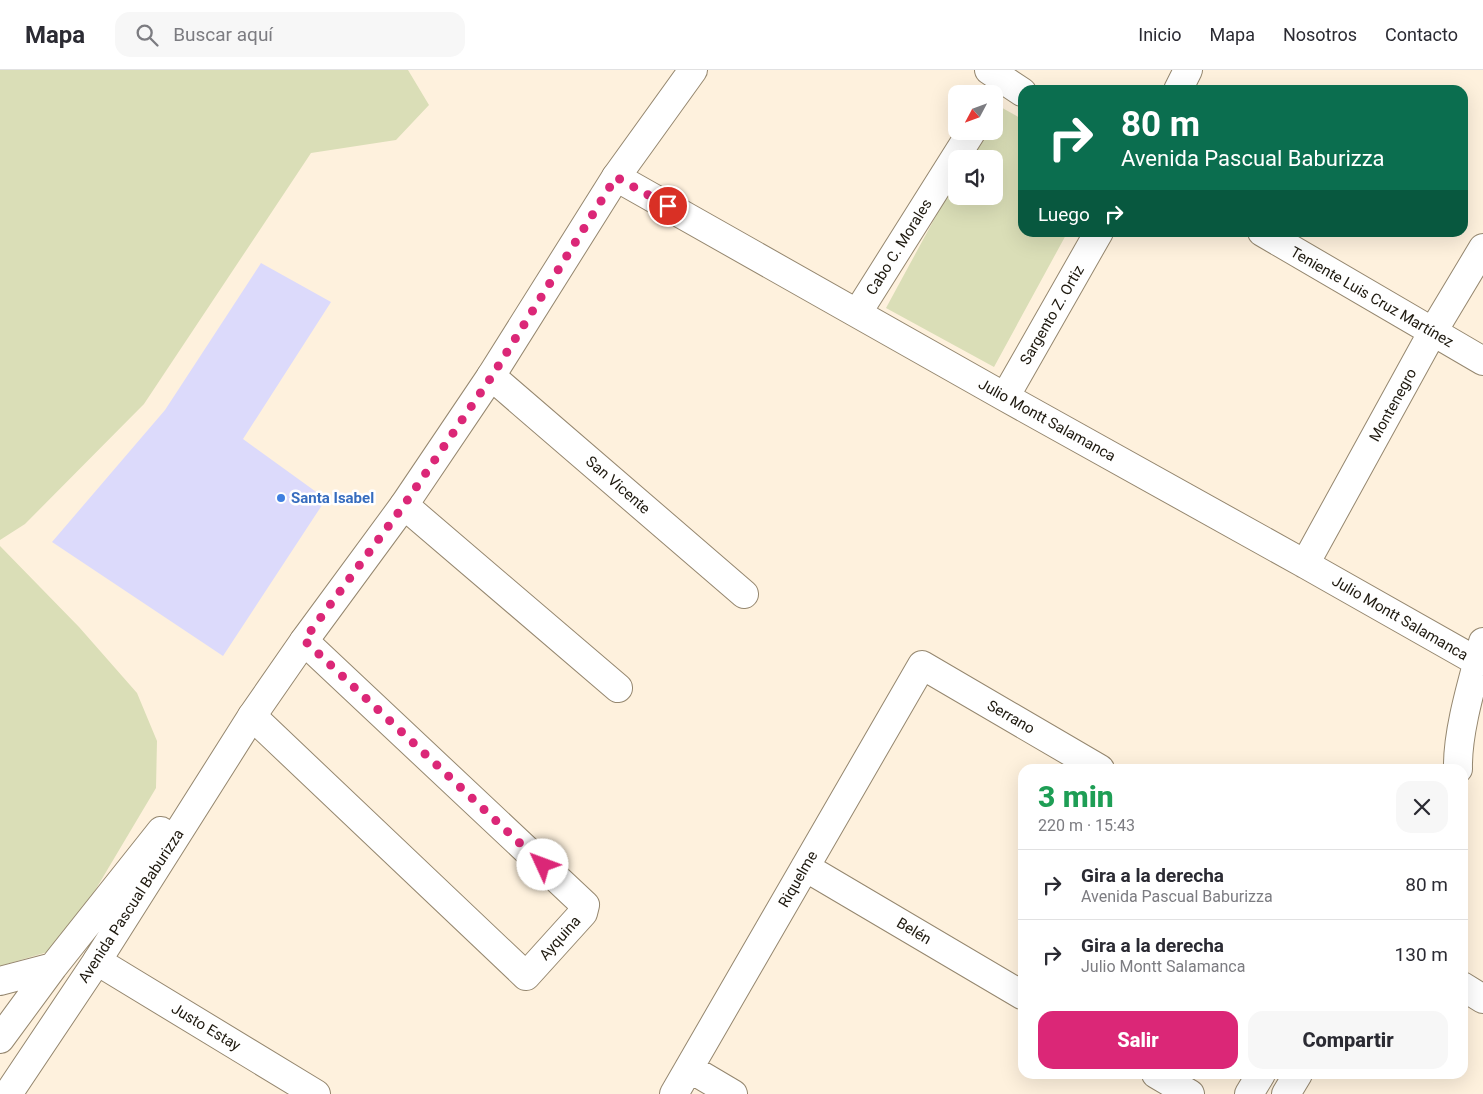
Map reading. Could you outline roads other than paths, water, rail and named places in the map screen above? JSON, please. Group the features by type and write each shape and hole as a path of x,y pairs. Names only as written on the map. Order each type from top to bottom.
{"street":[{"name":"Avenida Pascual Baburizza","path":"8,1094 97,961 252,716 304,640 404,505 492,376 616,177 693,70"},
{"path":"1180,85 1188,70"},
{"name":"Cabo C. Morales","path":"858,312 966,140"},
{"name":"Julio Montt Salamanca","path":"616,177 1305,564 1480,652"},
{"name":"Sargento Z. Ortiz","path":"1005,397 1096,237"},
{"name":"Teniente Luis Cruz Martínez","path":"1270,237 1483,362"},
{"name":"Montenegro","path":"1305,564 1432,333 1483,248"},
{"name":"San Vicente","path":"492,376 744,594"},
{"path":"404,505 618,688"},
{"name":"Ayquina","path":"252,716 526,976 583,913 585,905 304,640"},
{"path":"1454,764 1480,652"},
{"name":"Serrano","path":"922,665 1091,764"},
{"name":"Riquelme","path":"674,1094 922,665"},
{"name":"Avenida Pascual Baburizza","path":"0,1039 53,967 252,716"},
{"name":"Belén","path":"805,867 1018,993"},
{"name":"Justo Estay","path":"97,961 316,1094"},
{"path":"0,981 53,967"},
{"path":"1468,990 1483,999"},
{"path":"689,1068 733,1094"},
{"path":"1164,1079 1190,1094"},
{"path":"1249,1094 1258,1079"},
{"path":"1286,1094 1295,1079"}],"place":[{"name":"Santa Isabel","path":"281,498"}]}
